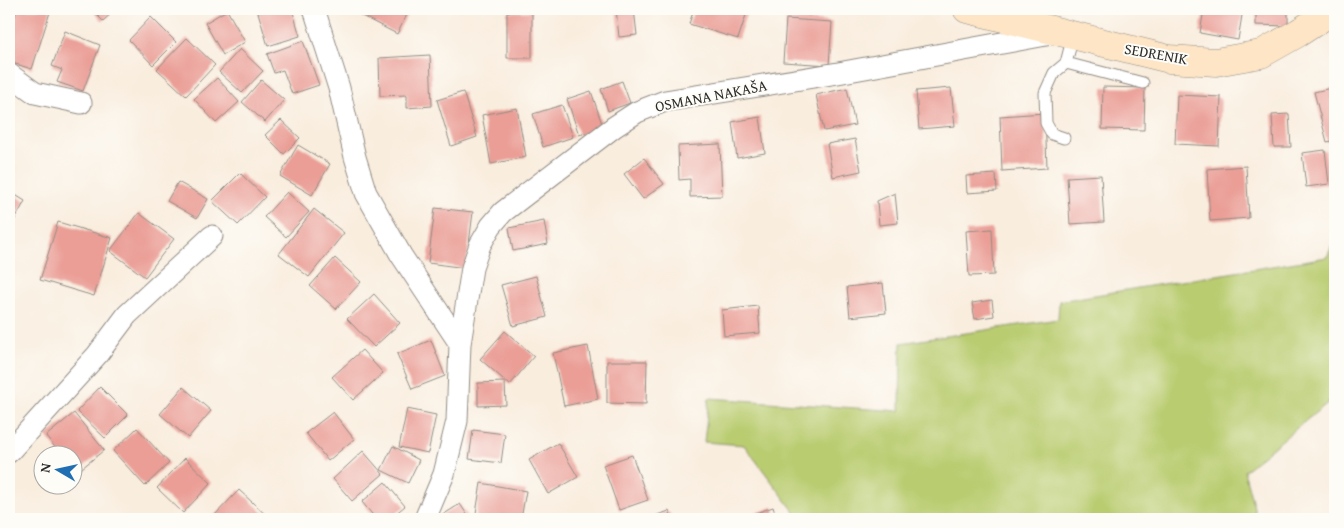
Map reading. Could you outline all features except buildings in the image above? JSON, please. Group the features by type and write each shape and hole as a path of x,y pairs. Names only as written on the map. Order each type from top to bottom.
{"street":[{"path":"314,9 339,88 355,157 366,193 401,255 460,344"},
{"name":"SEDRENIK","path":"967,9 1169,59 1216,62 1261,54 1335,9"},
{"name":"OSMANA NAKAŠA","path":"425,519 444,474 457,422 460,344 472,268 480,245 491,226 503,212 614,127 637,112 666,101 1066,34"},
{"path":"9,74 35,93 81,103"},
{"path":"9,452 97,355 127,315 212,236"}],"lane":[{"path":"1066,34 1066,63"},
{"path":"1066,63 1143,83"},
{"path":"1064,138 1052,134 1046,123 1045,93 1054,73 1066,63"}],"green space":[{"path":"1335,239 1335,397 1244,471 1257,519 800,519 744,445 704,442 709,398 900,411 901,343 1058,319 1059,301 1327,257"}]}
